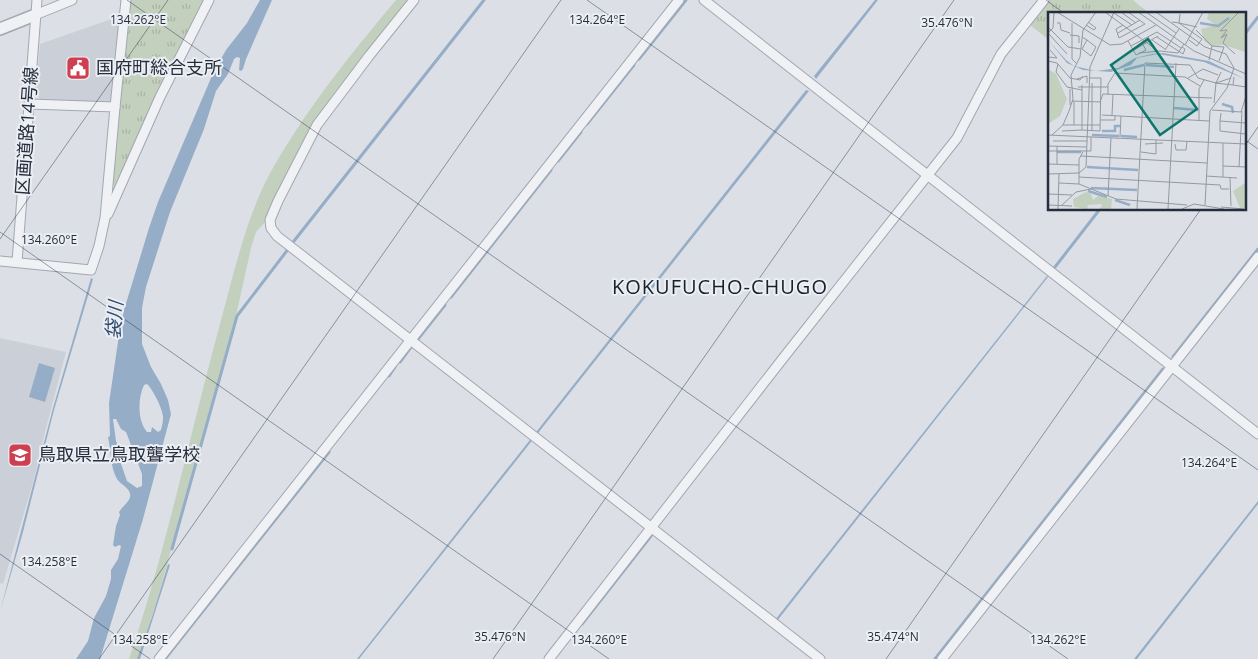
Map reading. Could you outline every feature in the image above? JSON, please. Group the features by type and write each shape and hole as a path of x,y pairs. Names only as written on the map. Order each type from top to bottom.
{"street":[{"name":"区画道路14号線","path":"17,262 37,0"},
{"path":"0,29 72,0"},
{"path":"0,262 17,262 90,270 99,246 105,218 126,0"},
{"path":"105,218 160,97 209,0"},
{"path":"414,0 316,126 278,200 270,220 271,228 277,236 820,659"},
{"path":"159,659 679,0"},
{"path":"704,0 1258,434"},
{"path":"549,659 784,357 958,138 1001,54 1044,0"},
{"path":"30,104 115,108"},
{"path":"942,659 1258,257"}],"shaded area":[{"name":"国府町総合支所","path":"123,15 114,104 40,99 36,93 40,44"},
{"name":"鳥取県立鳥取聾学校","path":"0,338 66,352 34,479 3,584 0,583"}],"green space":[{"path":"128,0 207,0 169,68 116,187 113,185"},
{"path":"396,0 410,0 339,90 267,220 256,232 236,316 155,608 137,659 129,659 154,579 239,254 259,195 282,153 311,108"},
{"path":"1049,0 1133,0 1148,12 1048,12 1048,39 1030,25"}],"water":[{"path":"260,0 272,0 243,69 239,70 240,58 234,59 228,74 216,91 204,129 170,212 146,287 142,308 142,344 151,367 168,400 171,414 143,519 100,659 76,659 88,641 94,618 106,596 111,579 111,570 118,559 121,546 115,547 113,545 120,515 119,512 130,497 126,487 117,479 115,474 108,437 110,436 109,403 124,310 158,202 214,71 226,50 247,23","holes":["147,384 162,410 163,421 161,430 158,432 152,427 151,432 147,432 141,421 141,396 144,385","113,419 116,419 121,429 126,432 142,474 142,486 137,488 127,481 119,458 124,458 116,441"]},
{"path":"875,0 878,0 816,79 814,76"},
{"path":"806,90 809,91 359,659 357,659"},
{"path":"1047,276 777,621 775,620"},
{"path":"91,278 93,279 54,410 23,532 0,612 53,408"},
{"path":"39,363 55,368 45,402 29,397"},
{"path":"1258,501 1258,504 1137,659 1134,659"},
{"path":"168,564 170,565 140,659 137,659 153,614"}],"waterway":[{"path":"294,241 484,0"},
{"path":"639,59 686,0"},
{"path":"1246,32 1258,17"},
{"path":"587,124 634,65"},
{"path":"558,161 581,132"},
{"path":"451,297 551,170"},
{"path":"1055,267 1099,210"},
{"path":"172,549 237,316 289,248"},
{"path":"1173,357 1258,249"},
{"path":"418,339 445,305"},
{"path":"400,362 411,347"},
{"path":"389,376 395,367"},
{"path":"935,659 1163,369"},
{"path":"165,659 329,452"},
{"path":"582,624 651,536"}],"place":[{"name":"国府町総合支所","path":"78,68"},
{"name":"鳥取県立鳥取聾学校","path":"20,455"}],"district":[{"name":"KOKUFUCHO-CHUGO","path":"720,287"}],"water label":[{"name":"袋川","path":"114,320"}]}
